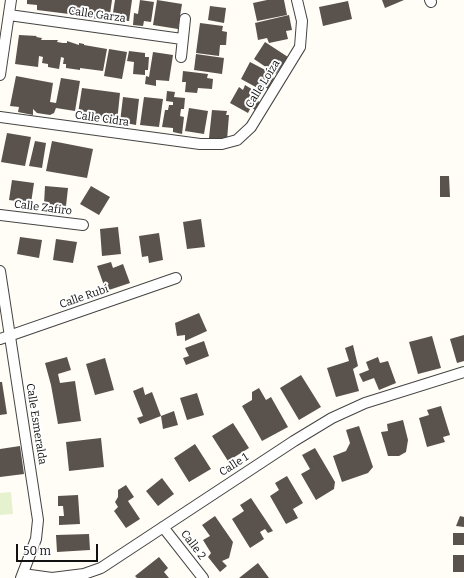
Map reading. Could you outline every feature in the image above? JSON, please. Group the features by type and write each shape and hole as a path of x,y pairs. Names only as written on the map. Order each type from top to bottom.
{"street":[{"path":"0,74 11,0"},
{"name":"Calle Loíza","path":"200,144 222,144 237,140 251,127 300,47 302,21 297,0"},
{"name":"Calle Garza","path":"9,15 182,39"},
{"path":"180,57 185,19"},
{"name":"Calle Cidra","path":"0,117 200,144"},
{"name":"Calle Zafiro","path":"0,215 83,225"},
{"name":"Calle Esmeralda","path":"0,271 5,337 38,520 36,539 22,576"},
{"name":"Calle Rubí","path":"5,337 176,278"},
{"name":"Calle 1","path":"22,576 52,578 84,574 101,568 294,440 332,418 365,403 464,372"},
{"name":"Calle 2","path":"163,527 203,578"}],"green space":[{"path":"11,492 13,514 0,515 0,493"}],"building":[{"path":"27,0 112,0 109,21 37,10 37,5 27,4"},
{"path":"115,0 132,0 129,21 124,21 124,23 112,19"},
{"path":"140,0 154,2 151,22 144,21 143,26 133,25 134,13 138,14"},
{"path":"157,0 182,4 178,29 153,25"},
{"path":"267,0 284,0 287,15 257,21 253,3"},
{"path":"382,0 404,0 385,8"},
{"path":"348,1 352,19 323,26 319,7"},
{"path":"210,6 226,8 224,23 208,20"},
{"path":"289,15 292,30 286,31 288,39 269,43 267,38 258,40 255,23"},
{"path":"200,23 223,26 222,31 227,32 226,45 220,45 219,56 196,53"},
{"path":"19,35 37,36 36,37 42,38 41,40 58,40 57,42 63,43 67,43 67,41 79,45 79,43 107,49 103,71 66,68 66,64 63,64 64,58 61,57 59,69 48,67 48,64 42,63 43,57 39,56 38,67 15,64"},
{"path":"265,42 288,57 276,74 254,59"},
{"path":"109,49 127,52 122,79 104,76"},
{"path":"129,51 145,53 145,57 149,57 148,70 145,70 145,75 133,74 134,62 127,61"},
{"path":"153,52 173,55 169,81 156,80 156,86 145,84 146,76 149,77"},
{"path":"196,54 224,58 222,74 194,70"},
{"path":"250,62 273,74 271,77 274,78 268,89 265,87 263,91 241,79"},
{"path":"183,71 208,74 207,78 213,79 212,89 198,88 197,93 185,92 186,82 182,82"},
{"path":"16,76 53,83 50,102 56,103 61,78 80,81 75,111 56,108 54,113 50,115 37,113 33,109 33,115 18,112 19,107 10,106"},
{"path":"245,85 260,94 257,101 260,102 255,110 251,107 248,113 230,103 239,87 243,90"},
{"path":"82,88 120,93 117,122 98,120 98,116 78,113"},
{"path":"167,91 175,92 174,97 185,98 184,109 181,109 180,116 184,117 182,134 173,132 173,128 162,127 165,110 168,110 169,105 173,105 173,102 166,101"},
{"path":"123,97 139,99 136,125 120,122"},
{"path":"144,97 163,99 159,127 140,125"},
{"path":"189,108 208,111 204,134 185,131"},
{"path":"212,110 227,111 226,115 229,115 227,140 209,138"},
{"path":"7,133 31,137 25,166 1,162"},
{"path":"35,141 46,143 42,168 29,166"},
{"path":"52,141 93,149 87,178 46,171"},
{"path":"440,176 449,176 450,197 440,197"},
{"path":"12,180 34,183 31,203 9,200"},
{"path":"45,186 68,188 66,206 44,204"},
{"path":"91,186 110,197 99,215 80,204"},
{"path":"201,219 205,247 187,249 183,222"},
{"path":"118,227 121,254 102,256 100,229"},
{"path":"159,233 163,260 149,263 148,256 142,257 139,236"},
{"path":"20,237 42,240 39,258 17,254"},
{"path":"56,239 77,242 73,263 53,260"},
{"path":"111,262 113,268 123,264 130,283 106,291 97,266"},
{"path":"199,313 207,331 185,341 185,335 177,336 175,323"},
{"path":"464,335 464,361 457,363 450,339"},
{"path":"432,336 441,368 418,374 409,342"},
{"path":"204,341 209,356 186,365 183,358 189,356 185,348"},
{"path":"353,345 358,366 353,369 359,391 336,397 327,368 349,361 345,348"},
{"path":"67,357 71,370 58,374 60,383 75,381 81,421 58,424 51,385 45,363"},
{"path":"378,357 380,363 388,361 396,383 379,390 374,378 363,382 359,374 369,370 366,362"},
{"path":"105,358 114,390 95,395 86,364"},
{"path":"301,375 321,407 299,420 280,388"},
{"path":"0,382 2,382 7,414 0,415"},
{"path":"143,387 145,395 152,392 161,416 140,424 137,418 143,416 133,391"},
{"path":"259,388 266,400 271,397 288,427 262,441 242,406 252,400 252,392"},
{"path":"197,393 204,415 187,420 180,398"},
{"path":"441,406 450,435 443,437 445,442 427,447 419,418 429,415 427,410"},
{"path":"174,411 178,425 163,429 161,416"},
{"path":"403,420 408,440 406,452 399,456 388,456 381,432 388,431 387,424"},
{"path":"233,423 249,448 228,461 212,436"},
{"path":"359,426 373,467 368,473 342,482 333,456 346,451 350,443 346,430"},
{"path":"101,438 104,467 69,471 66,442"},
{"path":"195,444 211,469 189,482 174,458"},
{"path":"20,446 24,474 0,477 0,449"},
{"path":"315,448 335,482 334,489 316,500 301,474 310,469 302,455"},
{"path":"287,476 303,503 293,509 298,518 286,524 270,496 279,490 275,483"},
{"path":"162,478 174,494 158,506 146,491"},
{"path":"126,485 134,497 128,501 140,519 126,528 114,511 118,507 115,502 118,497 118,490"},
{"path":"78,495 80,524 59,525 59,516 64,516 63,506 58,506 58,496"},
{"path":"251,498 273,531 268,533 265,529 260,532 264,539 250,548 232,519 244,511 240,505"},
{"path":"215,516 233,542 229,558 222,561 227,566 220,572 208,557 211,553 203,540 210,536 202,525"},
{"path":"460,516 464,517 464,527 456,526"},
{"path":"453,533 464,533 464,545 453,545"},
{"path":"89,534 90,550 57,552 56,535"},
{"path":"453,555 464,555 464,572 453,572"},
{"path":"159,557 168,568 164,572 169,578 137,578 135,576"},
{"path":"258,563 269,578 239,578"}]}
